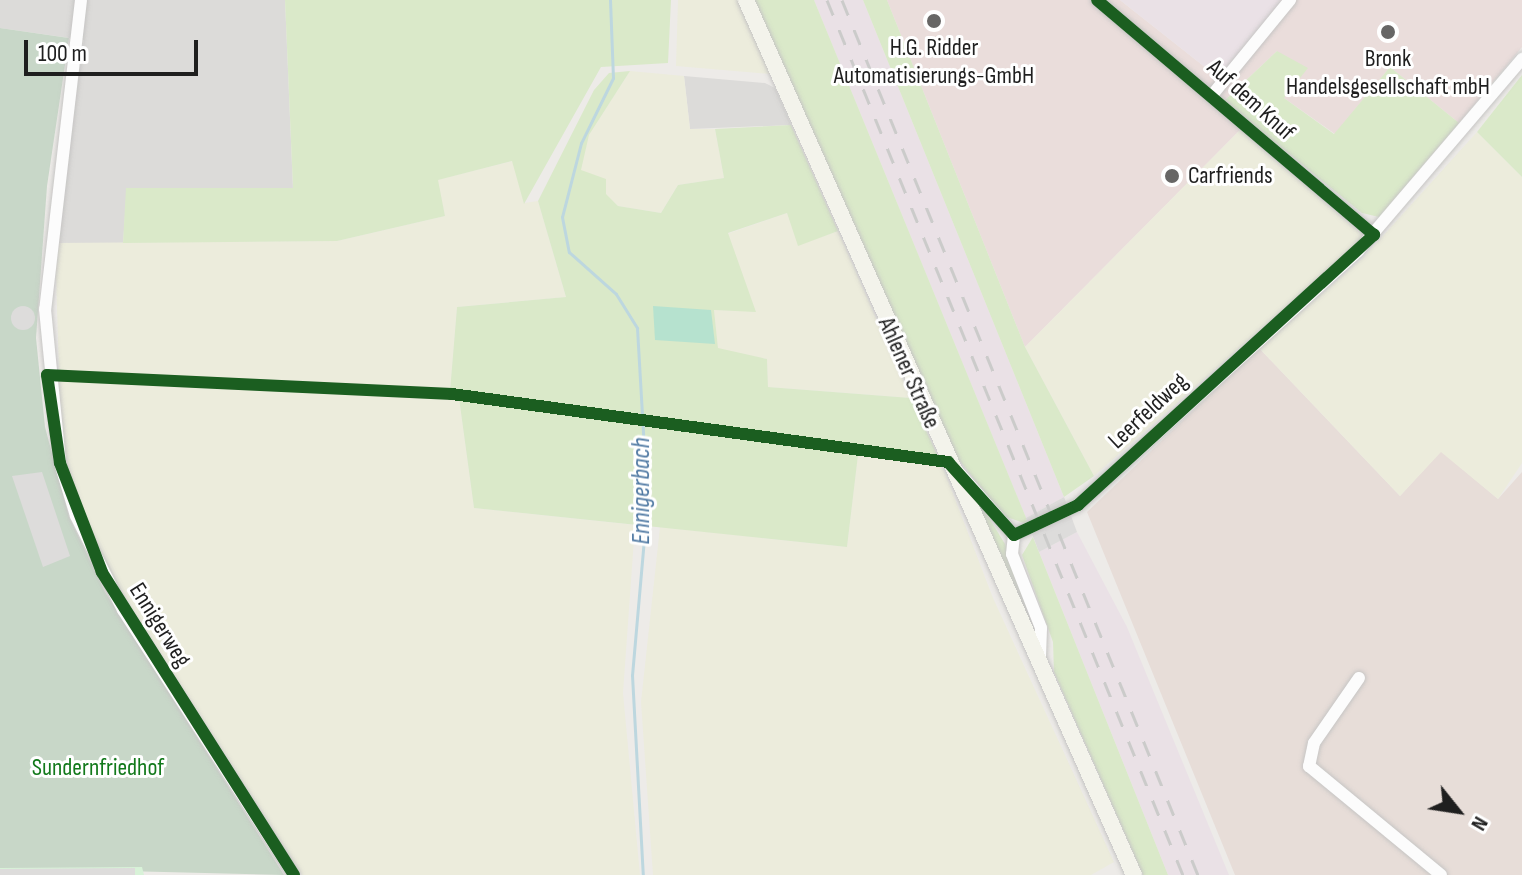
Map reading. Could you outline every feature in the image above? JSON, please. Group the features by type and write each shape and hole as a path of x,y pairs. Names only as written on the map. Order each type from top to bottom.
{"main road":[{"name":"Ahlener Straße","path":"746,0 948,462 1134,875"}],"street":[{"name":"Ennigerweg","path":"81,0 46,282 47,375 60,463 76,516 123,610 294,875"},
{"name":"Auf dem Knuf","path":"1097,0 1213,94 1374,235"},
{"name":"Auf dem Knuf","path":"1213,94 1290,0"},
{"name":"Leerfeldweg","path":"1014,535 1085,498 1374,235 1522,59"},
{"path":"948,462 1014,535 1012,554 1041,628 1040,669"},
{"path":"1359,678 1314,743 1309,766 1441,875"}],"shaded area":[{"path":"0,0 285,0 293,189 127,188 123,243 55,243 84,40 0,28"},
{"path":"814,0 863,0 1064,497 1026,518"},
{"path":"887,0 1120,0 1220,79 1283,0 1522,0 1522,47 1459,123 1390,67 1335,134 1284,98 1277,51 1225,100 1240,130 1025,347"},
{"path":"1120,0 1283,0 1220,79"},
{"path":"684,76 765,83 775,88 791,125 690,129"},
{"path":"23,306 31,310 35,318 31,326 23,330 15,326 11,318 15,310"},
{"path":"1259,348 1400,496 1441,451 1498,499 1522,472 1522,875 1235,875 1087,512"},
{"path":"42,472 70,556 43,567 12,476"},
{"path":"1064,497 1077,532 1039,552 1026,518"},
{"path":"1077,532 1127,627 1229,875 1168,875 1039,552"},
{"path":"135,868 135,875 0,875 0,869"}],"green space":[{"path":"285,0 671,0 668,63 601,67 524,204 512,161 438,180 445,216 337,241 123,243 126,188 293,188"},
{"path":"678,0 739,0 770,74 676,66"},
{"path":"754,0 814,0 1029,525 1004,516 951,450"},
{"path":"863,0 887,0 1025,347 1094,476 1064,497"},
{"name":"Sundernfriedhof","path":"0,28 69,38 47,186 36,338 45,427 69,517 105,592 284,875 0,868"},
{"path":"1277,51 1308,68 1284,98 1334,134 1390,67 1459,123 1379,217 1362,213 1224,101"},
{"path":"630,71 684,76 690,129 715,129 724,178 678,185 661,213 618,206 580,170 589,135"},
{"path":"630,71 589,135 581,170 606,179 606,194 618,206 661,213 678,185 724,178 715,129 791,125 838,231 798,246 787,213 728,233 756,312 714,310 718,348 767,359 768,387 911,398 942,465 858,455 847,547 474,508 459,398 636,423 450,391 457,307 566,297 538,201 594,90 609,73"},
{"path":"1522,75 1522,177 1477,132"},
{"path":"1240,130 1365,237 1094,476 1025,347"},
{"path":"1477,132 1522,177 1522,463 1498,499 1441,452 1400,496 1259,348 1362,259"},
{"path":"513,161 524,203 538,201 566,297 457,307 450,391 59,373 55,243 337,241 445,216 437,180"},
{"path":"787,213 798,245 838,231 911,398 768,387 767,359 718,349 714,310 755,311 727,234"},
{"path":"653,306 711,310 715,344 655,340"},
{"path":"60,379 459,398 474,508 635,525 623,693 640,875 302,875 108,570 64,459 55,386"},
{"path":"858,454 942,465 993,598 1114,862 1091,875 653,875 641,702 660,527 847,547"},
{"path":"970,487 1005,544 1039,641"},
{"path":"1033,537 1168,875 1143,875 1054,672 1053,642 1022,555"},
{"path":"142,867 144,875 0,875 0,868"}],"waterway":[{"name":"Ennigerbach","path":"610,0 613,78 581,143 562,217 569,252 616,294 637,328 647,504 632,675 643,875"}],"railway":[{"path":"827,0 1183,875"},
{"path":"842,0 1198,875"}],"cycle path":[{"path":"294,875 102,572 60,463 47,375 452,394 948,462 1014,535 1078,505 1374,235 1097,0"}],"place":[{"name":"H.G. Ridder Automatisierungs-GmbH","path":"934,21"},
{"name":"Bronk Handelsgesellschaft mbH","path":"1388,32"},
{"name":"Carfriends","path":"1172,176"}]}
